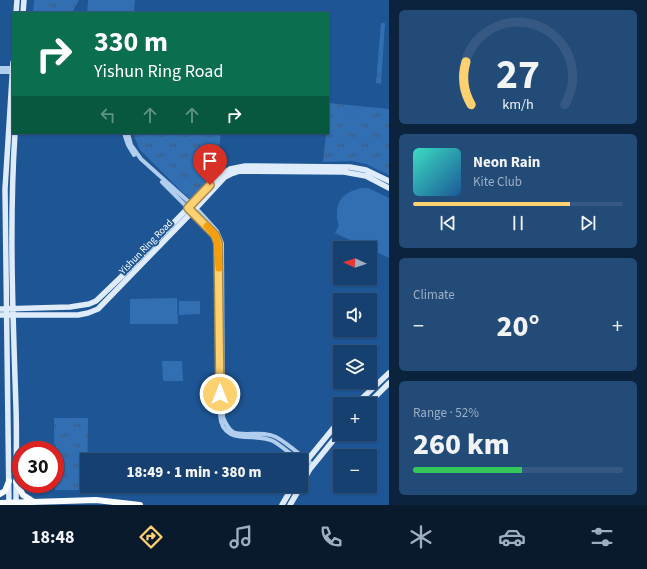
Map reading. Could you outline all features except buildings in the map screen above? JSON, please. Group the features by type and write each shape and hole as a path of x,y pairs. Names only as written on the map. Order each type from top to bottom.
{"main road":[{"path":"16,12 17,0"},
{"path":"23,12 24,0"},
{"path":"12,85 5,189 10,308 14,315 16,409 14,441"},
{"path":"9,504 12,481 7,315 10,308 12,189 15,134"},
{"name":"Yishun Ring Road","path":"0,315 78,315 98,309 223,173 230,168 242,166 350,167 366,170 389,181"},
{"name":"Yishun Ring Road","path":"0,309 70,307 89,304 96,301 222,180 231,174 240,171 344,172 366,176 389,188"},
{"path":"363,397 389,373"},
{"path":"375,397 389,383"},
{"path":"308,456 333,428"},
{"path":"308,474 333,441"},
{"path":"0,494 12,481"},
{"path":"14,493 16,504"},
{"path":"21,493 34,502"},
{"path":"282,505 289,493"},
{"path":"290,505 297,493"},
{"path":"0,503 16,504 96,500 140,505"}],"street":[{"path":"0,68 12,70"},
{"path":"0,72 12,70"},
{"path":"124,134 128,145 134,155 217,231 222,242 222,417 229,428 233,431 238,433 266,433 276,437 293,453"},
{"path":"128,134 131,145 140,158 192,208 215,235 218,243 221,420 223,426 231,435 266,439 272,441 290,453"},
{"path":"266,433 266,439"},
{"path":"308,465 312,467"}],"green space":[{"path":"34,0 79,0 73,12 33,12"},
{"path":"88,0 135,0 134,12 87,12"},
{"path":"381,23 385,23 381,84 376,83"},
{"path":"329,103 389,109 389,175 366,164 351,161 323,162 326,134 329,134"},
{"path":"345,106 360,107 359,117 344,116"},
{"path":"342,122 357,124 356,134 341,132"},
{"path":"134,134 221,134 219,151 228,163 216,170 193,197 188,198 140,150"},
{"path":"368,188 389,198 389,258 377,252 377,241 352,241 335,233 339,227 337,213 340,202 347,193 353,190"},
{"path":"177,298 178,324 130,324 130,299"},
{"path":"179,301 200,301 200,314 179,315"},
{"path":"162,361 182,361 183,381 163,381"},
{"path":"54,418 88,418 87,453 80,453 80,490 64,490 64,441 54,441"}],"slow traffic":[{"path":"207,226 217,239 219,268"}],"route":[{"path":"210,185 188,208 215,235 218,243 220,296 220,394"}]}
